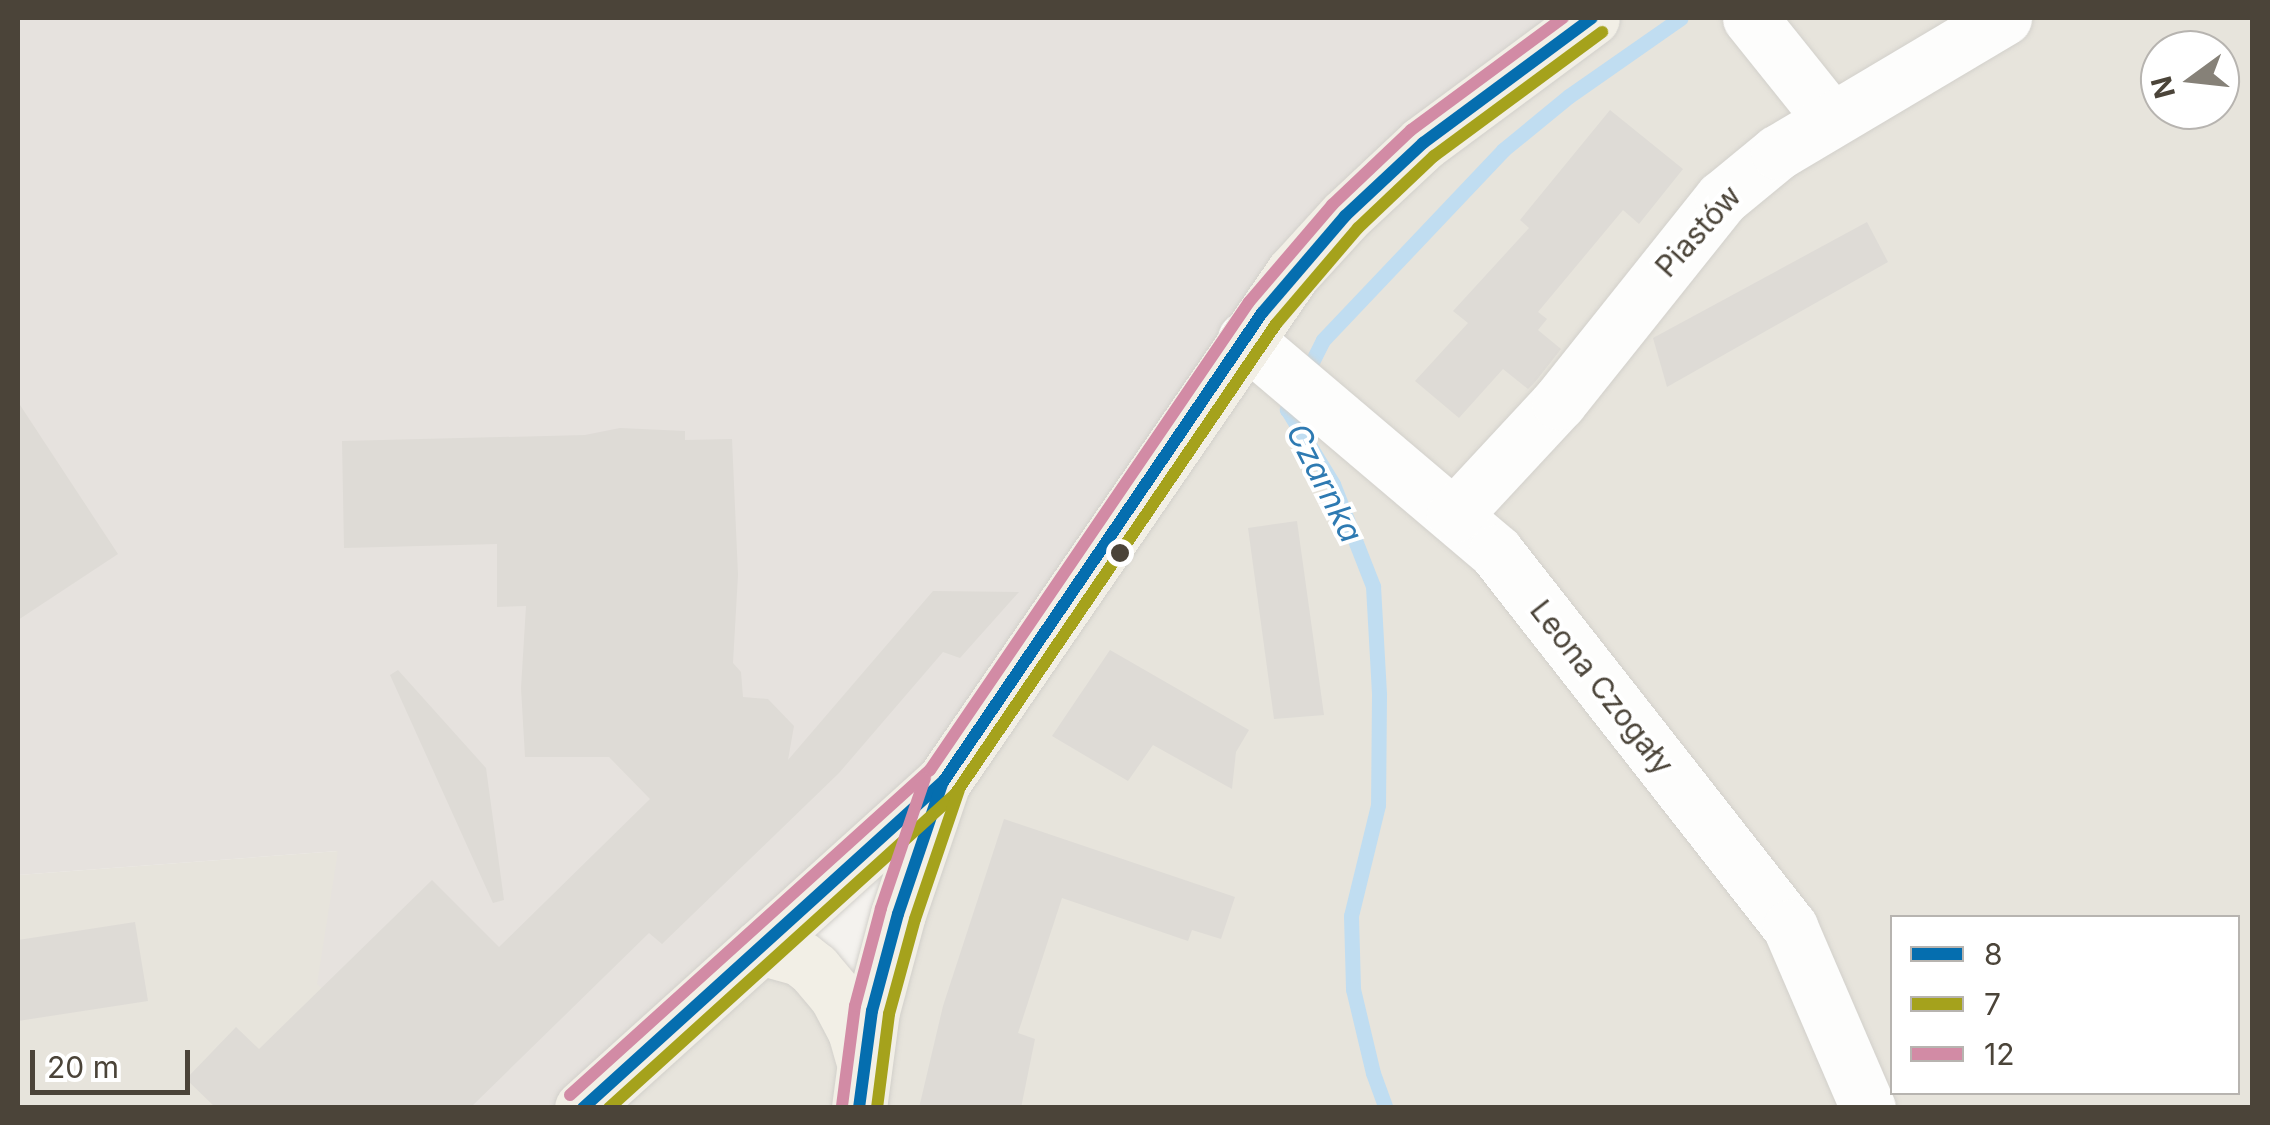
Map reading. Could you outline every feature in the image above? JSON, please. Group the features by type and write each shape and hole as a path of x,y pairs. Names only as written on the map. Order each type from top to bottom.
{"main road":[{"path":"582,1108 943,782 1293,273 1384,177 1462,113 1592,18"},
{"path":"861,1085 872,1011 898,914 943,782"},
{"path":"760,947 800,958 836,996 855,1030 861,1085"}],"street":[{"path":"1750,18 1831,119"},
{"name":"Piastów","path":"1454,515 1558,402 1722,198 1778,152 2004,18"},
{"name":"Leona Czogały","path":"1245,339 1496,552 1790,927 1868,1108"}],"shaded area":[{"path":"18,18 1592,18 1423,143 1001,701 582,1107 454,1107 317,984 338,851 18,875"},
{"path":"1593,18 2252,18 2252,1107 582,1108 760,947 855,1031 943,782 1262,313"},
{"path":"338,851 454,1108 18,1108 18,875"}],"building":[{"path":"1610,110 1683,169 1639,224 1623,210 1538,312 1547,319 1538,330 1561,349 1535,382 1528,389 1503,369 1459,418 1415,381 1468,323 1453,311 1529,228 1520,220"},
{"path":"1867,222 1888,262 1667,387 1653,338"},
{"path":"18,402 118,554 18,620"},
{"path":"620,428 685,431 685,440 732,439 738,575 733,663 741,672 743,697 768,699 794,726 788,760 933,591 1019,592 960,658 943,652 839,773 662,944 649,933 470,1108 216,1108 186,1079 236,1027 259,1049 432,880 499,947 650,799 609,757 525,757 521,688 526,606 497,607 497,544 344,548 342,441 585,435"},
{"path":"1297,521 1324,715 1274,719 1248,528"},
{"path":"1110,650 1249,730 1236,752 1232,789 1153,745 1128,781 1052,736"},
{"path":"398,670 486,768 504,900 493,903 390,675"},
{"path":"1004,819 1235,897 1221,939 1192,930 1188,941 1062,898 1018,1033 1035,1039 1021,1108 919,1108 943,1006"},
{"path":"135,922 148,1001 18,1021 18,940"}],"waterway":[{"name":"Czarnka","path":"1304,378 1323,340 1503,150 1569,96 1681,18"},
{"name":"Czarnka","path":"1293,398 1287,409 1333,484 1373,586 1379,695 1378,805 1351,916 1353,989 1373,1073 1386,1108"}],"transit line":[{"name":"12","path":"570,1095 930,770 1249,302 1332,205 1411,130 1563,18"},
{"name":"8","path":"583,1108 943,782 1262,313 1345,216 1423,143 1592,18"},
{"name":"7","path":"609,1108 956,793 1276,324 1358,228 1434,156 1602,32"},
{"name":"12","path":"842,1106 855,1006 881,908 925,778"},
{"name":"8","path":"859,1108 872,1011 898,914 942,784"},
{"name":"7","path":"877,1108 889,1014 915,919 959,790"}]}
